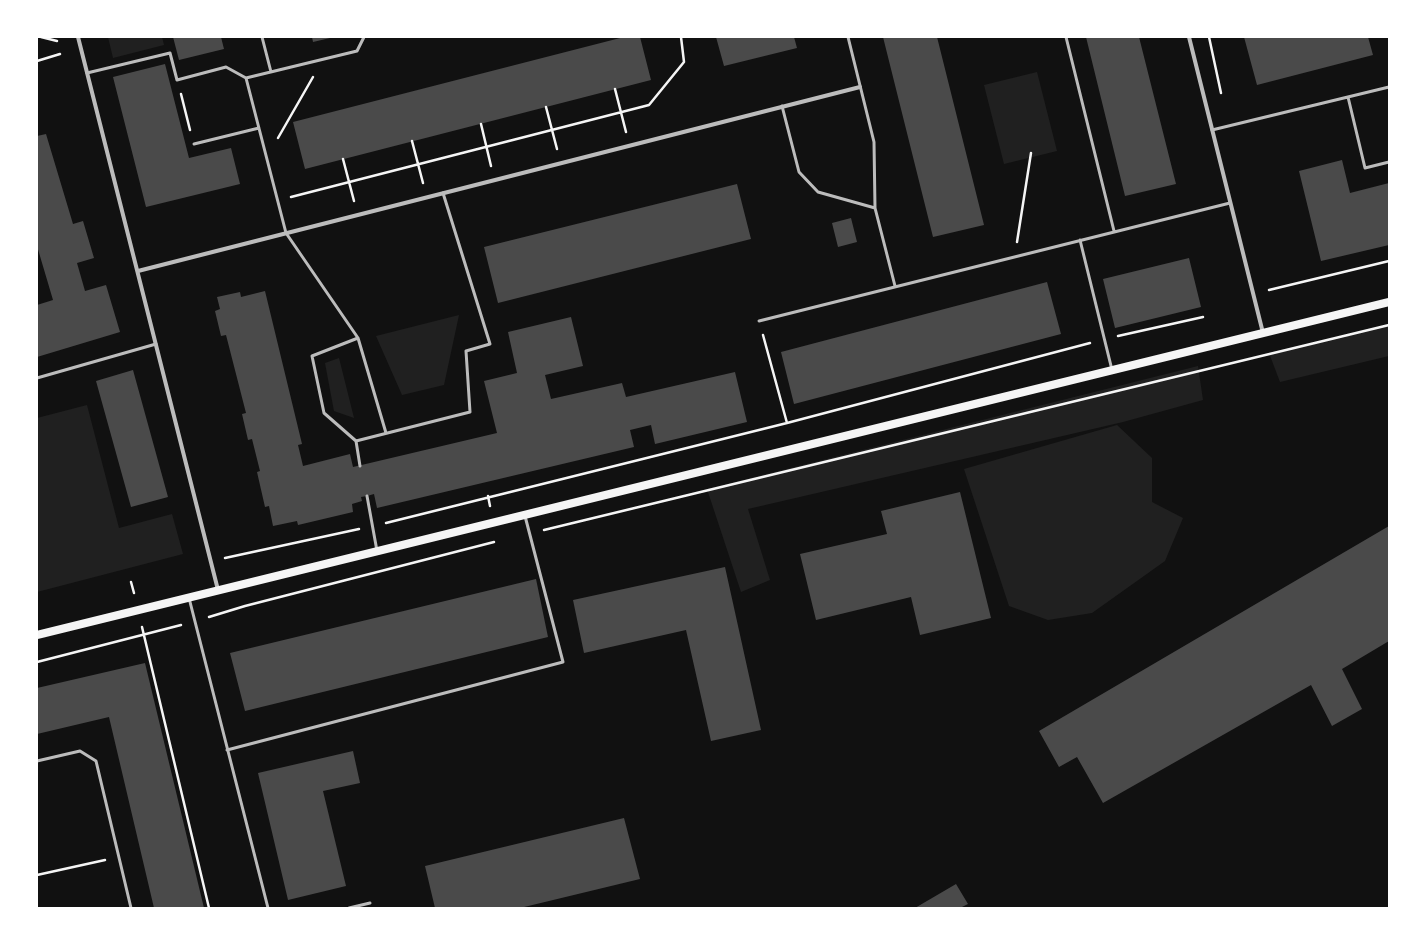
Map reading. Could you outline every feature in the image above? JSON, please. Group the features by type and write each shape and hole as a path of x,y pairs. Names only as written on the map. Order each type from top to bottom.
{"main road":[{"path":"37,635 1389,302"}],"street":[{"path":"78,37 218,590"},
{"path":"1189,37 1263,333"},
{"path":"138,271 860,86"}],"lane":[{"path":"262,37 271,72"},
{"path":"88,73 170,53 177,80 226,67 246,78 357,51 364,37"},
{"path":"848,37 874,142 875,208 894,286"},
{"path":"1066,37 1114,232"},
{"path":"246,78 286,233 358,338 386,433"},
{"path":"1212,130 1389,87"},
{"path":"1348,97 1365,168 1389,162"},
{"path":"782,106 799,172 818,192 875,208"},
{"path":"194,144 259,128"},
{"path":"356,441 470,412 466,351 490,344 442,193"},
{"path":"759,321 1230,203"},
{"path":"1080,240 1112,370"},
{"path":"358,338 312,356 324,413 356,441 360,466"},
{"path":"37,378 156,344"},
{"path":"367,496 377,551"},
{"path":"227,750 563,662 524,515"},
{"path":"188,598 268,908"},
{"path":"37,761 80,751 96,761 132,908"},
{"path":"349,908 370,903"}],"path":[{"path":"41,37 57,41"},
{"path":"277,200 649,105 684,62 681,37"},
{"path":"37,61 60,54"},
{"path":"177,80 194,144"},
{"path":"276,141 310,82"},
{"path":"615,89 629,145"},
{"path":"546,107 561,163"},
{"path":"481,124 495,180"},
{"path":"412,141 426,197"},
{"path":"1015,256 1031,153"},
{"path":"343,159 357,215"},
{"path":"1269,291 1389,261"},
{"path":"544,483 787,423 1105,339 1203,317"},
{"path":"759,321 787,423"},
{"path":"529,534 1389,325"},
{"path":"37,662 194,622 245,606 501,540"},
{"path":"144,634 210,908"},
{"path":"37,875 119,857"}],"shaded area":[{"path":"108,37 162,37 164,45 113,58"},
{"path":"1037,72 1057,151 1004,164 984,85"},
{"path":"459,315 444,385 402,395 376,336"},
{"path":"1389,325 1389,356 1280,382 1269,353"},
{"path":"339,358 354,418 334,411 325,363"},
{"path":"1198,366 1203,400 1123,422 748,509 770,580 741,592 707,489"},
{"path":"87,405 119,528 172,514 183,554 37,592 37,418"},
{"path":"1117,425 1152,458 1152,502 1183,518 1165,561 1092,613 1048,620 1009,606 964,469"}],"building":[{"path":"173,37 221,37 224,49 179,60"},
{"path":"312,37 330,37 330,38 313,42"},
{"path":"624,37 640,37 651,80 305,169 293,122"},
{"path":"716,37 794,37 797,48 724,66"},
{"path":"883,37 937,37 984,225 933,237"},
{"path":"1086,37 1139,37 1176,184 1125,196"},
{"path":"1244,37 1368,37 1373,55 1257,85"},
{"path":"165,64 189,158 231,148 240,184 146,207 113,77"},
{"path":"46,134 73,224 83,221 94,258 77,263 85,291 106,285 120,332 37,357 37,305 53,300 37,246 37,136"},
{"path":"1342,160 1350,193 1389,183 1389,245 1321,261 1299,171"},
{"path":"737,184 751,239 498,303 484,247"},
{"path":"851,218 857,242 838,247 832,223"},
{"path":"1189,258 1201,307 1115,328 1103,279"},
{"path":"1047,282 1061,334 794,404 781,352"},
{"path":"265,291 302,444 298,445 303,466 350,454 353,467 497,433 484,381 517,373 508,332 571,317 583,366 545,375 551,399 622,383 626,397 735,372 747,422 655,444 651,425 630,430 634,447 377,508 374,494 361,497 362,501 352,504 353,512 298,525 297,521 273,526 269,506 265,507 257,472 260,471 252,439 248,440 242,414 246,413 226,335 221,336 215,311 220,309 217,297 240,292 241,297"},
{"path":"133,370 168,497 131,507 96,381"},
{"path":"960,492 991,618 920,635 911,597 816,620 800,554 887,534 881,511"},
{"path":"1389,526 1389,641 1342,669 1362,709 1332,726 1311,685 1103,803 1077,757 1059,767 1039,731"},
{"path":"725,567 761,730 711,741 686,630 584,653 573,600"},
{"path":"536,579 548,637 245,711 230,653"},
{"path":"145,663 204,908 154,908 109,717 37,734 37,688"},
{"path":"353,751 360,783 323,791 346,886 288,900 258,773"},
{"path":"624,818 640,879 520,908 435,908 425,866"},
{"path":"956,884 968,904 960,908 915,908"}]}
